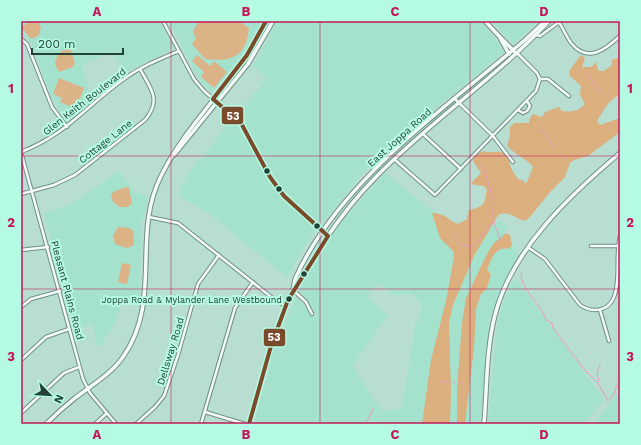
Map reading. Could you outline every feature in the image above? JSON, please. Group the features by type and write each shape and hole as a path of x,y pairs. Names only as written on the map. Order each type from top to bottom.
{"street":[{"path":"163,21 194,79 213,99 241,123 265,168 284,196 328,236"},
{"path":"46,424 60,410 108,373 122,358 132,343 140,324 145,297 148,217 157,183 176,147 243,60 266,21"},
{"path":"171,158 248,64 273,21"},
{"path":"394,159 435,195 538,88 540,79 537,73 485,21"},
{"name":"East Joppa Road","path":"248,424 271,346 293,290 297,275 324,231 371,173 406,140 514,50 545,21"},
{"name":"East Joppa Road","path":"293,290 301,281 328,236 349,208 394,159 517,53 549,21"},
{"path":"559,21 573,45 588,52 596,53 605,49 620,36"},
{"name":"East Joppa Road","path":"536,35 540,36 559,21"},
{"path":"499,36 509,54"},
{"path":"21,39 27,44 52,107 67,127"},
{"name":"Glen Keith Boulevard","path":"21,152 45,142 67,127 120,82 140,69 179,51"},
{"name":"Cottage Lane","path":"21,194 54,185 75,175 133,130 149,115 155,106 154,98 140,69"},
{"path":"540,79 548,79 569,96"},
{"path":"455,99 458,104 493,136 513,162"},
{"path":"518,110 523,113 527,111 530,106 527,101"},
{"path":"423,134 461,169"},
{"name":"Pleasant Plains Road","path":"21,152 60,291 79,367 87,389 116,424"},
{"path":"484,424 491,335 495,314 508,281 546,224 570,198 620,153"},
{"path":"371,173 376,178"},
{"path":"148,217 178,223 275,300 286,306"},
{"path":"529,248 545,259 580,305 591,310 600,310 610,304 614,296 620,236"},
{"path":"591,246 618,246"},
{"path":"21,250 48,247"},
{"name":"Dellsway Road","path":"136,424 163,399 178,355 198,284 202,275 219,255"},
{"path":"201,424 235,308 253,282"},
{"path":"293,290 306,302 312,314"},
{"path":"21,307 23,303 60,291"},
{"path":"600,310 609,341"},
{"path":"21,360 46,337 69,329"},
{"path":"21,413 64,372 79,367"},
{"path":"205,412 245,424"},
{"path":"95,424 107,413"}],"shaded area":[{"path":"21,21 160,21 174,48 126,72 112,52 82,64 91,101 67,121 51,96 32,45 28,39 21,34"},
{"path":"31,21 38,21 41,28 39,35 34,38 30,38 22,28"},
{"path":"169,21 263,21 237,64 215,90 210,91 201,81"},
{"path":"199,21 239,21 249,28 245,46 236,56 230,58 223,60 205,59 192,44 196,38 193,31"},
{"path":"277,21 480,21 502,47 504,52 403,135 365,171 309,239 287,277 208,213 179,196 179,190 192,169 267,78 253,66 270,37"},
{"path":"492,21 538,21 515,43 511,42"},
{"path":"70,47 75,63 73,67 59,72 55,64 56,58 62,51"},
{"path":"197,55 210,66 214,61 227,72 214,88 201,77 204,72 192,61"},
{"path":"581,55 585,58 582,67 592,67 595,62 599,71 604,71 612,65 612,60 620,57 620,95 609,103 597,121 600,125 620,118 620,132 588,156 574,160 570,163 565,177 525,221 508,214 500,214 497,217 474,256 453,305 449,323 451,391 450,424 422,424 431,360 446,301 454,257 453,251 440,238 432,213 444,216 458,224 467,219 469,210 478,208 483,204 487,190 484,186 471,183 481,173 473,161 474,156 483,151 504,153 508,157 511,168 519,180 523,180 525,183 527,182 533,167 507,146 510,136 510,127 514,123 529,123 533,114 542,117 545,112 559,107 562,111 574,111 580,109 585,104 580,95 581,86 570,76 569,71"},
{"path":"59,78 84,88 76,109 60,102 62,98 53,94"},
{"path":"118,172 121,173 135,192 148,196 142,223 139,305 121,303 115,323 100,347 97,347 92,324 74,329 44,214 75,202"},
{"path":"385,173 472,242 500,220 508,227 503,233 519,254 503,284 490,318 480,424 254,424 273,354 297,297 315,318 317,315 300,289 338,226","holes":["379,283 396,297 409,292 422,303 419,321 416,321 402,408 382,411 352,365 388,316 367,297"]},
{"path":"126,187 129,188 132,203 128,207 120,207 113,202 111,195 113,192"},
{"path":"118,227 130,228 133,231 134,245 127,248 115,244 113,236"},
{"path":"506,233 510,235 512,246 508,249 500,250 492,258 487,270 491,274 487,288 481,294 476,309 474,348 465,424 457,424 457,388 462,323 466,298 488,252 494,243"},
{"path":"122,263 131,265 127,284 118,282"},
{"path":"514,279 522,287 604,400 583,424 488,424 497,326 502,305"},
{"path":"614,390 620,398 620,424 593,424 610,405"}],"waterway":[{"path":"586,74 603,94"},
{"path":"541,122 542,131 556,148"},
{"path":"481,165 487,178 494,203 493,218 501,241"},
{"path":"451,234 462,245 470,247 477,242 492,223"},
{"path":"521,273 524,286 544,314 546,320 552,323 553,328 583,368 598,383 608,401"},
{"path":"599,381 597,373 600,365"},
{"path":"609,400 613,396 620,378"},
{"path":"441,382 450,382"},
{"path":"459,383 464,384"},
{"path":"366,424 373,409"}],"transit line":[{"name":"53","path":"249,424 271,346 288,300 328,236 284,196 270,177 241,123 213,99 247,55 266,21"}],"place":[{"name":"Joppa Road & Mylander Lane Westbound","path":"289,299"}]}
